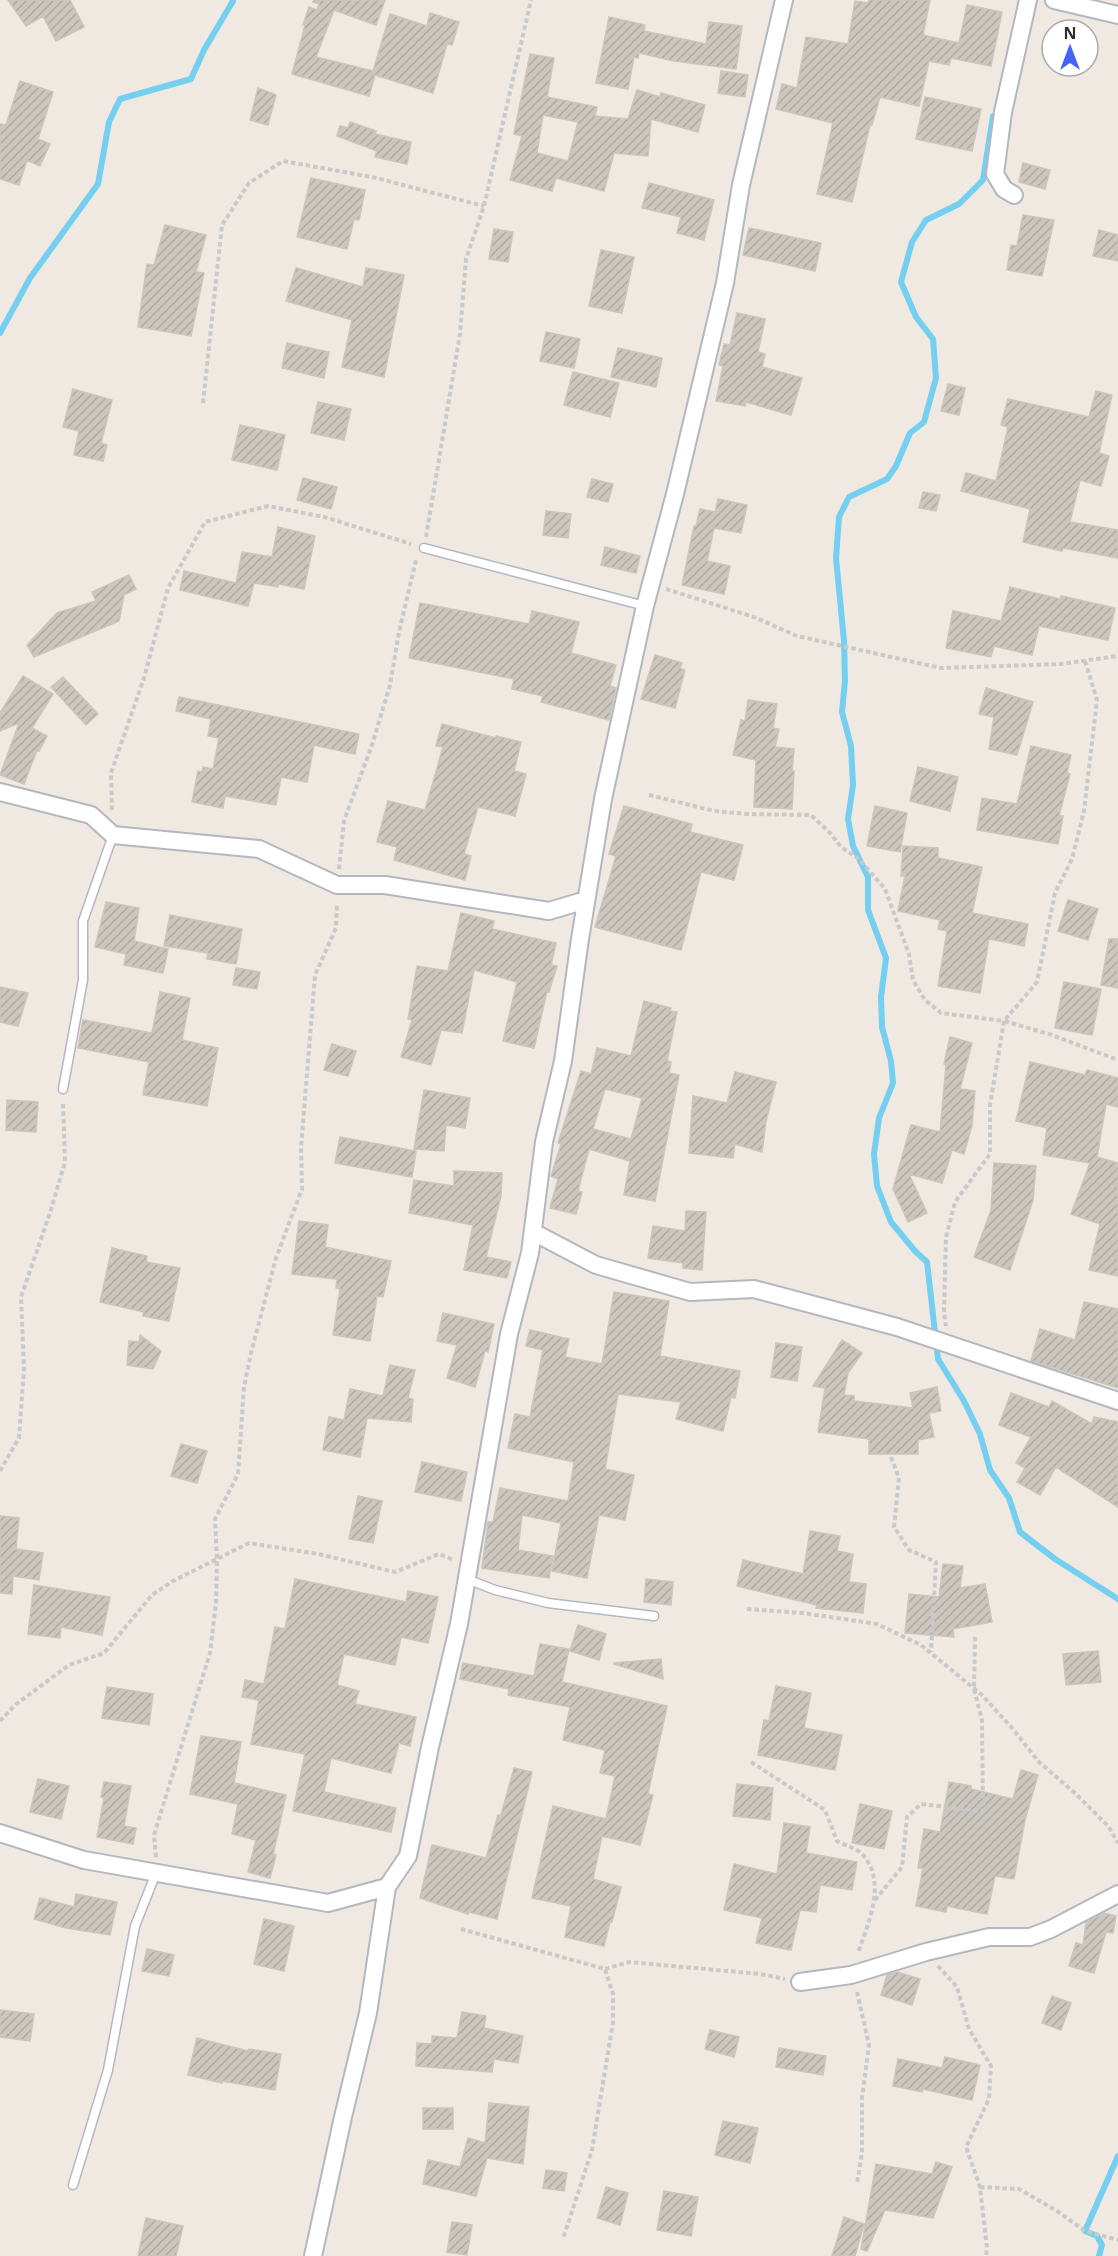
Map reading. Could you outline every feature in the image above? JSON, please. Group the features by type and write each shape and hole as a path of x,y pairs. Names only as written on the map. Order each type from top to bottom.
{"street":[{"path":"313,2256 368,2013 387,1887 408,1856 430,1747 459,1624 509,1334 530,1253 543,1142 562,1061 603,799 645,606 725,283 741,185 784,0"},
{"path":"1014,195 1004,189 995,174 1003,112 1028,0"},
{"path":"1054,0 1118,15"},
{"path":"0,792 91,815 113,835 259,849 337,885 385,885 549,911 586,900"},
{"path":"533,1232 596,1265 690,1292 754,1289 897,1328 1118,1401"},
{"path":"0,1833 84,1860 328,1903 387,1887"},
{"path":"800,1982 851,1975 926,1952 989,1937 1030,1937 1051,1929 1118,1894"}],"lane":[{"path":"424,548 645,606"},
{"path":"63,1089 83,980 83,921 113,835"},
{"path":"468,1572 495,1590 548,1603 654,1616"},
{"path":"72,2185 108,2070 135,1926 156,1873"}],"path":[{"path":"156,1873 154,1835 210,1653 216,1603 217,1560 214,1519 238,1474 244,1387 251,1353 276,1258 302,1190 301,1148 315,975 336,928 337,885 344,821 372,745 390,684 415,562 424,548 460,334 466,259 484,206 531,0"},
{"path":"203,403 222,225 249,183 283,161 372,177 484,206"},
{"path":"113,835 111,773 144,678 168,588 205,522 268,506 324,517 424,548"},
{"path":"651,585 754,617 797,636 941,668 1061,664 1118,656"},
{"path":"950,1345 944,1312 946,1238 955,1202 990,1154 990,1105 1004,1021 1037,982 1055,893 1072,859 1084,811 1097,700 1084,661"},
{"path":"649,795 714,811 811,815 841,847 859,859 885,889 909,954 913,980 926,1000 941,1013 1004,1021 1049,1034 1118,1060"},
{"path":"0,1471 19,1438 24,1369 21,1297 65,1162 63,1089"},
{"path":"891,1457 899,1478 894,1527 909,1550 936,1562 931,1653"},
{"path":"0,1721 15,1705 69,1665 104,1653 152,1594 249,1543 318,1554 395,1572 439,1554 468,1572"},
{"path":"747,1609 803,1613 877,1623 921,1645 974,1689 1012,1728 1039,1761 1109,1827 1118,1843"},
{"path":"875,1900 902,1868 907,1817 921,1804 983,1811 982,1720 974,1689 975,1636"},
{"path":"751,1762 825,1810 837,1840 862,1854 873,1874 875,1900 851,1975 862,2007 869,2045 862,2098 862,2152 857,2184"},
{"path":"461,1929 605,1969 630,1962 760,1974 800,1982"},
{"path":"926,1952 957,1987 969,2029 991,2066 989,2099 966,2147 980,2187 986,2256"},
{"path":"562,2238 592,2150 613,2022 613,1994 605,1969"},
{"path":"980,2187 1019,2189 1057,2211 1085,2231 1118,2240"}],"building":[{"path":"8,0 70,0 84,27 56,41 43,16 26,26"},
{"path":"314,0 385,0 376,25 334,10 316,57 373,71 390,14 427,26 430,13 459,22 452,45 447,44 433,93 375,75 369,96 292,74 309,7 317,10 319,4 313,2"},
{"path":"869,0 930,0 923,35 959,43 967,5 1002,12 991,66 951,58 949,65 929,61 919,106 880,97 872,125 870,125 852,202 817,194 833,123 776,109 782,84 797,88 806,37 848,44 855,1 868,3"},
{"path":"609,17 645,25 644,31 706,44 709,22 742,26 736,69 674,61 639,53 638,58 634,57 628,89 596,83"},
{"path":"530,54 554,58 547,97 597,107 595,116 628,119 637,90 660,97 661,93 705,105 698,132 651,119 648,156 614,153 604,191 556,178 552,191 510,180 522,136 514,134","holes":["543,115 578,122 568,161 537,153"]},
{"path":"721,71 748,75 745,97 718,93"},
{"path":"20,81 53,92 38,139 50,144 40,166 27,160 19,185 0,179 0,124 6,125"},
{"path":"258,88 276,95 268,125 250,120"},
{"path":"925,97 981,109 972,151 916,139"},
{"path":"350,122 376,131 375,134 411,142 407,164 375,157 377,151 337,136 340,126 348,128"},
{"path":"1023,163 1050,170 1045,189 1019,182"},
{"path":"311,178 365,190 359,220 354,219 347,249 297,237"},
{"path":"649,183 714,200 704,240 677,233 681,217 642,208"},
{"path":"1023,215 1054,220 1042,276 1007,270 1011,245 1017,246"},
{"path":"165,225 206,235 196,272 204,273 191,336 138,327 147,264 154,265"},
{"path":"749,228 821,243 815,271 743,255"},
{"path":"494,229 513,232 508,262 489,259"},
{"path":"1099,230 1118,235 1118,261 1093,256"},
{"path":"601,250 634,257 622,313 589,306"},
{"path":"296,268 363,287 366,268 404,275 384,377 342,367 352,320 286,301"},
{"path":"737,313 765,319 758,352 765,354 762,367 802,378 791,415 746,402 745,406 716,401 723,366 719,365 724,344 730,345"},
{"path":"546,332 580,339 574,368 540,361"},
{"path":"287,343 329,352 324,378 282,368"},
{"path":"618,348 662,358 656,387 611,377"},
{"path":"573,372 619,383 610,417 564,405"},
{"path":"948,384 965,388 959,415 941,411"},
{"path":"73,389 112,400 101,443 107,445 103,461 74,455 79,431 63,427"},
{"path":"1096,391 1112,395 1099,453 1109,456 1101,486 1080,480 1070,522 1118,530 1118,558 1063,548 1062,551 1023,542 1030,509 961,491 966,473 996,481 1008,427 1001,425 1008,399 1089,417"},
{"path":"318,402 351,409 344,440 311,433"},
{"path":"240,425 285,435 277,470 232,460"},
{"path":"303,478 337,487 331,509 297,500"},
{"path":"592,479 613,484 608,502 587,497"},
{"path":"923,492 940,495 936,511 919,508"},
{"path":"718,499 747,505 741,533 714,528 707,561 730,566 724,594 682,585 694,526 696,526 700,509 715,512"},
{"path":"546,511 571,514 568,538 543,535"},
{"path":"278,527 315,536 304,589 279,584 278,587 254,583 248,606 180,590 184,571 236,583 242,552 272,557"},
{"path":"605,547 640,556 636,573 601,565"},
{"path":"129,575 136,589 124,595 119,621 34,657 27,645 57,613 96,601 92,592"},
{"path":"1010,587 1060,599 1061,596 1115,608 1108,640 1039,626 1032,655 994,646 991,657 946,648 953,611 1001,621"},
{"path":"420,603 529,624 532,611 579,622 571,653 616,665 610,686 616,688 609,720 541,702 543,696 512,689 514,679 409,658"},
{"path":"655,655 682,663 680,668 685,670 675,708 641,699"},
{"path":"23,676 53,694 32,728 47,736 39,751 37,750 24,784 0,775 19,723 0,731 0,713"},
{"path":"63,677 98,714 86,725 51,687"},
{"path":"986,688 1033,702 1017,755 989,749 994,717 979,714"},
{"path":"179,697 359,734 355,754 314,745 307,782 281,777 276,805 225,796 223,808 192,802 198,771 202,772 203,767 213,769 219,738 208,736 211,719 176,711"},
{"path":"748,700 777,704 773,728 779,729 775,747 794,749 792,809 754,807 756,760 733,755 741,720 745,721"},
{"path":"442,724 521,742 514,771 526,774 515,816 478,807 464,854 471,856 465,880 394,860 397,847 377,842 388,801 425,810 443,747 436,746"},
{"path":"1031,746 1071,755 1067,773 1070,774 1059,816 1063,816 1058,844 977,830 982,798 1017,804"},
{"path":"918,767 958,777 950,811 910,801"},
{"path":"624,806 692,824 690,832 743,845 734,880 701,872 681,950 595,927 616,856 609,854"},
{"path":"875,806 907,813 900,852 867,846"},
{"path":"903,846 938,848 938,858 982,867 972,913 1028,924 1024,946 989,939 980,993 938,986 947,931 938,929 940,920 898,911 905,876 901,876"},
{"path":"1068,900 1098,909 1088,940 1058,931"},
{"path":"106,902 139,908 134,941 168,949 163,973 124,965 126,954 95,947"},
{"path":"461,913 494,921 492,929 556,943 551,965 557,966 549,992 547,991 534,1048 503,1041 517,982 474,970 462,1033 441,1030 431,1065 401,1057 412,1020 408,1019 417,966 448,971"},
{"path":"170,915 242,929 236,964 207,959 208,953 164,946"},
{"path":"1109,939 1118,939 1118,988 1101,985"},
{"path":"236,968 260,972 257,989 233,985"},
{"path":"1064,982 1101,989 1092,1035 1055,1028"},
{"path":"0,987 28,993 18,1026 0,1022"},
{"path":"160,992 190,998 182,1040 218,1048 207,1106 143,1095 149,1062 78,1048 83,1020 152,1033"},
{"path":"644,1001 671,1008 670,1011 677,1012 667,1061 671,1062 669,1073 679,1075 655,1201 624,1195 630,1161 589,1149 578,1191 582,1192 576,1214 550,1208 558,1179 551,1176 561,1144 558,1143 581,1071 591,1074 597,1048 631,1056","holes":["605,1089 642,1098 631,1139 593,1129"]},
{"path":"950,1037 972,1043 960,1089 975,1091 972,1125 964,1154 952,1150 942,1183 909,1174 927,1213 908,1222 893,1189 911,1125 940,1132 946,1065 944,1064"},
{"path":"332,1044 356,1051 348,1076 324,1070"},
{"path":"1030,1062 1085,1075 1087,1070 1118,1078 1118,1107 1106,1104 1097,1157 1118,1163 1118,1276 1089,1270 1100,1224 1071,1214 1090,1163 1043,1155 1047,1128 1016,1121"},
{"path":"735,1072 776,1082 766,1121 762,1152 735,1144 733,1158 689,1153 693,1096 727,1103"},
{"path":"424,1090 470,1098 465,1128 446,1125 444,1151 414,1149"},
{"path":"7,1100 38,1102 36,1132 6,1130"},
{"path":"340,1137 416,1151 412,1177 335,1163"},
{"path":"994,1163 1036,1166 1033,1200 1010,1270 974,1257 991,1210"},
{"path":"454,1171 502,1173 501,1196 486,1257 511,1262 507,1278 464,1270 473,1225 409,1213 414,1180 454,1186"},
{"path":"686,1211 706,1212 702,1270 683,1268 683,1263 648,1258 653,1226 685,1231"},
{"path":"299,1221 328,1225 325,1247 391,1261 383,1297 377,1296 370,1341 333,1335 340,1289 336,1288 337,1279 292,1274"},
{"path":"112,1248 147,1256 146,1262 180,1268 169,1321 143,1316 144,1312 100,1302"},
{"path":"614,1292 669,1301 660,1356 740,1371 735,1398 731,1397 723,1431 676,1419 681,1402 618,1394 605,1469 634,1475 625,1520 599,1515 587,1578 552,1571 561,1523 522,1515 518,1550 553,1556 549,1578 482,1568 488,1522 493,1522 500,1488 568,1501 574,1462 508,1448 515,1414 530,1417 543,1350 526,1346 530,1330 569,1339 565,1357 602,1364"},
{"path":"1084,1302 1118,1309 1118,1388 1031,1361 1040,1329 1075,1340"},
{"path":"443,1313 494,1324 488,1352 485,1351 475,1387 447,1378 457,1345 437,1341"},
{"path":"140,1335 161,1351 153,1369 127,1365 129,1341 139,1342"},
{"path":"842,1340 862,1353 848,1373 844,1395 854,1396 854,1401 913,1408 910,1393 937,1387 941,1411 929,1413 934,1437 918,1440 918,1454 869,1454 869,1439 818,1432 825,1388 813,1386"},
{"path":"776,1343 802,1347 797,1381 771,1377"},
{"path":"390,1365 415,1370 408,1398 413,1399 411,1422 367,1418 360,1457 323,1450 329,1417 344,1420 350,1389 383,1396"},
{"path":"1011,1393 1049,1407 1052,1401 1092,1424 1094,1417 1118,1422 1118,1507 1056,1467 1040,1495 1017,1482 1025,1468 1016,1463 1031,1437 999,1425"},
{"path":"181,1444 207,1451 197,1483 171,1476"},
{"path":"422,1462 467,1472 461,1501 415,1492"},
{"path":"358,1496 382,1501 373,1543 349,1539"},
{"path":"0,1516 19,1518 16,1549 43,1553 39,1580 13,1576 12,1594 0,1593"},
{"path":"810,1531 840,1536 837,1551 853,1554 849,1582 866,1584 863,1613 816,1608 817,1605 737,1586 743,1560 803,1574"},
{"path":"943,1564 963,1566 960,1588 985,1584 992,1622 953,1629 954,1637 905,1633 909,1594 939,1597"},
{"path":"295,1579 406,1602 408,1591 438,1597 428,1643 401,1637 395,1665 344,1654 337,1685 359,1691 355,1704 416,1717 410,1746 399,1743 391,1773 331,1758 324,1792 396,1808 391,1832 293,1811 305,1754 251,1744 259,1700 242,1697 245,1680 264,1684 275,1627 285,1629"},
{"path":"646,1579 673,1582 671,1605 644,1602"},
{"path":"34,1585 110,1597 102,1635 61,1627 60,1638 28,1634"},
{"path":"578,1625 606,1634 599,1660 570,1651"},
{"path":"540,1644 569,1649 562,1682 667,1706 648,1794 653,1795 640,1845 602,1836 593,1879 621,1887 604,1946 565,1937 571,1906 532,1898 553,1806 606,1819 615,1776 600,1773 605,1750 563,1740 570,1707 508,1695 509,1689 460,1679 463,1663 534,1676"},
{"path":"1098,1651 1101,1682 1066,1685 1063,1654"},
{"path":"661,1659 663,1679 614,1664 614,1663"},
{"path":"776,1686 811,1693 804,1728 842,1735 835,1770 758,1755 764,1720 769,1721"},
{"path":"107,1687 153,1694 149,1725 102,1718"},
{"path":"201,1736 241,1742 234,1783 286,1795 270,1878 248,1872 256,1840 232,1834 238,1804 190,1794"},
{"path":"514,1768 532,1772 497,1919 469,1912 468,1914 420,1898 432,1845 486,1858"},
{"path":"1021,1770 1038,1775 1025,1820 1014,1879 995,1876 987,1914 947,1906 946,1912 916,1906 923,1868 918,1868 924,1829 940,1832 949,1782 1013,1799"},
{"path":"38,1779 69,1786 61,1819 30,1812"},
{"path":"104,1782 131,1786 124,1826 136,1828 133,1844 97,1837 104,1798 101,1797"},
{"path":"737,1784 773,1788 770,1820 733,1816"},
{"path":"860,1804 892,1811 884,1849 852,1843"},
{"path":"784,1823 810,1827 806,1853 857,1862 852,1890 820,1885 816,1912 800,1910 791,1950 756,1943 762,1918 724,1910 734,1864 777,1874"},
{"path":"76,1894 117,1902 110,1935 66,1928 34,1919 40,1898 74,1907"},
{"path":"1104,1913 1116,1916 1113,1933 1106,1932 1094,1973 1069,1966 1076,1943 1083,1945 1086,1923"},
{"path":"264,1919 294,1926 284,1971 254,1964"},
{"path":"147,1949 174,1955 169,1976 142,1971"},
{"path":"897,1972 920,1979 912,2005 881,1995 887,1975"},
{"path":"1052,1996 1071,2003 1061,2030 1042,2023"},
{"path":"0,2010 34,2014 30,2041 0,2037"},
{"path":"462,2012 486,2016 484,2028 523,2036 518,2063 494,2059 492,2072 416,2066 417,2043 432,2044 432,2036 457,2038"},
{"path":"710,2030 739,2037 734,2057 705,2049"},
{"path":"197,2038 248,2051 249,2049 281,2054 275,2090 222,2081 222,2083 188,2075"},
{"path":"779,2048 826,2056 823,2075 776,2067"},
{"path":"945,2057 980,2065 972,2100 923,2089 922,2092 893,2086 898,2059 942,2068"},
{"path":"489,2103 529,2107 523,2164 487,2158 476,2196 423,2184 428,2160 460,2167 468,2138 485,2143"},
{"path":"423,2108 453,2108 453,2129 423,2129"},
{"path":"723,2121 758,2128 750,2163 715,2155"},
{"path":"936,2162 952,2167 933,2218 885,2210 867,2251 861,2249 876,2164 932,2174"},
{"path":"546,2170 567,2173 564,2191 543,2188"},
{"path":"606,2187 628,2193 620,2225 597,2218"},
{"path":"664,2191 698,2197 691,2236 657,2230"},
{"path":"844,2217 864,2224 855,2256 832,2256"},
{"path":"146,2218 183,2226 176,2256 138,2256"},
{"path":"452,2222 472,2225 467,2255 447,2252"}],"waterway":[{"path":"0,333 30,278 98,184 109,122 120,99 191,79 204,50 233,1"},
{"path":"993,116 983,180 959,204 926,220 912,242 901,282 916,317 933,339 936,378 924,422 910,433 896,466 887,479 849,497 839,517 836,558 844,641 845,681 842,712 851,746 853,785 848,819 853,846 868,877 868,910 886,958 881,997 882,1027 891,1061 893,1083 879,1118 874,1154 877,1186 891,1222 927,1262 938,1359 964,1401 980,1434 990,1470 1009,1498 1020,1532 1055,1559 1118,1599"},
{"path":"1099,2256 1102,2245 1097,2236 1085,2231 1118,2156"}]}
